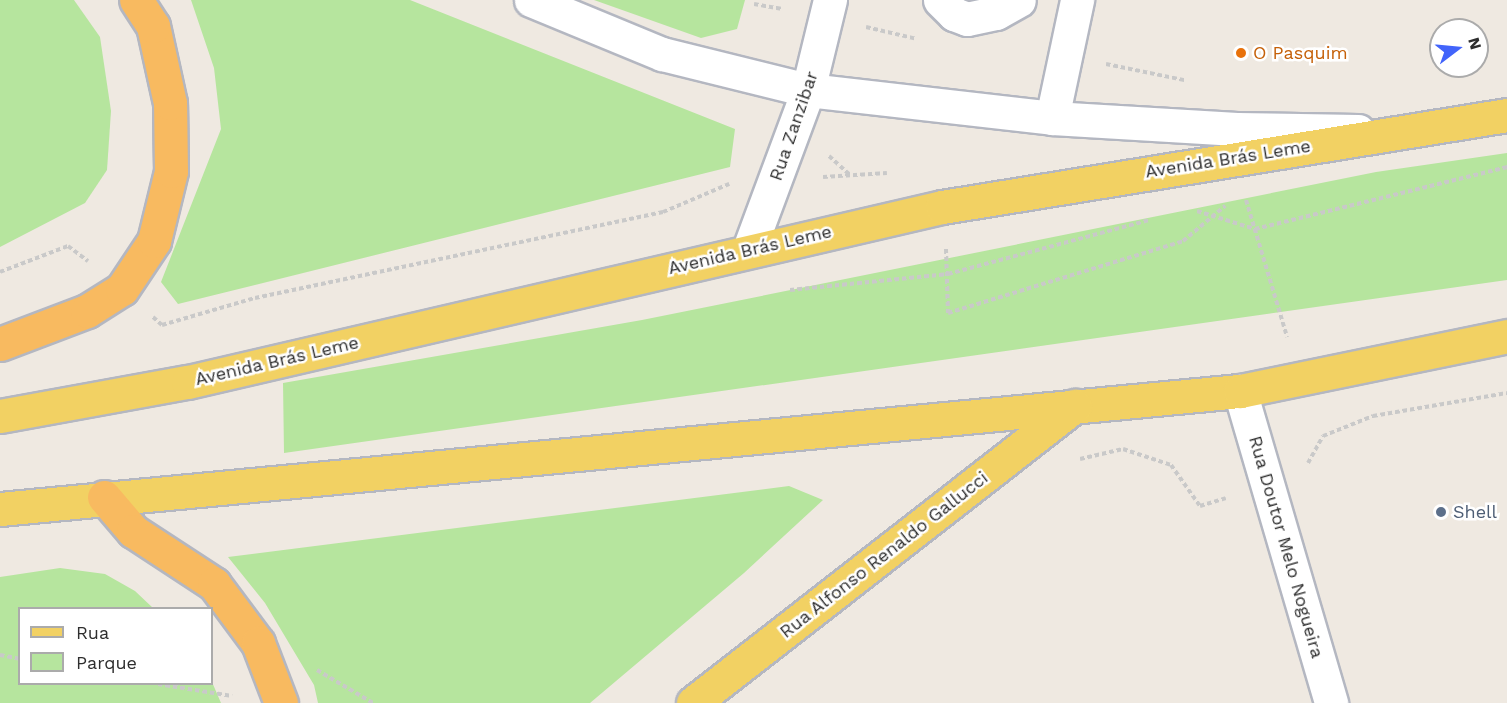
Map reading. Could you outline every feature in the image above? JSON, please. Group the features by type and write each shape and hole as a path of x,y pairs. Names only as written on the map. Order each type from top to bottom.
{"highway":[{"path":"0,344 87,311 122,289 154,241 171,171 171,103 153,26 135,0"},
{"path":"104,497 133,531 214,584 258,643 281,703"}],"main road":[{"name":"Avenida Brás Leme","path":"0,416 188,382 749,249 942,207 1396,131 1507,115"},
{"path":"0,508 1240,391 1507,336"},
{"name":"Rua Alfonso Renaldo Gallucci","path":"693,703 1075,406"}],"street":[{"path":"531,0 662,54 808,90 1052,118 1237,129 1396,131"},
{"name":"Rua Zanzibar","path":"749,249 808,90 830,0"},
{"path":"940,1 967,19 996,14 1018,0"},
{"path":"1052,118 1077,0"},
{"name":"Rua Doutor Melo Nogueira","path":"1240,391 1331,703"}],"path":[{"path":"1190,209 1255,229 1507,167"},
{"path":"1243,191 1300,380"},
{"path":"783,290 948,274 1156,218"},
{"path":"0,272 68,246 122,289"},
{"path":"1302,473 1323,436 1363,420 1507,393"},
{"path":"0,656 18,659"}],"green space":[{"path":"0,0 74,0 100,37 111,111 107,170 85,203 0,247"},
{"path":"191,0 410,0 735,129 730,167 178,304 161,282 221,129 214,68"},
{"path":"594,0 745,0 737,29 701,38"},
{"path":"1507,153 1507,280 284,453 283,383 642,320 1376,172"},
{"path":"789,486 823,500 744,573 590,703 318,703 314,685 265,603 228,557"},
{"path":"60,568 105,574 135,591 152,607 18,607 18,685 213,684 221,703 0,703 0,577"}],"place":[{"name":"O Pasquim","path":"1241,53"},
{"name":"Shell","path":"1441,512"}]}
